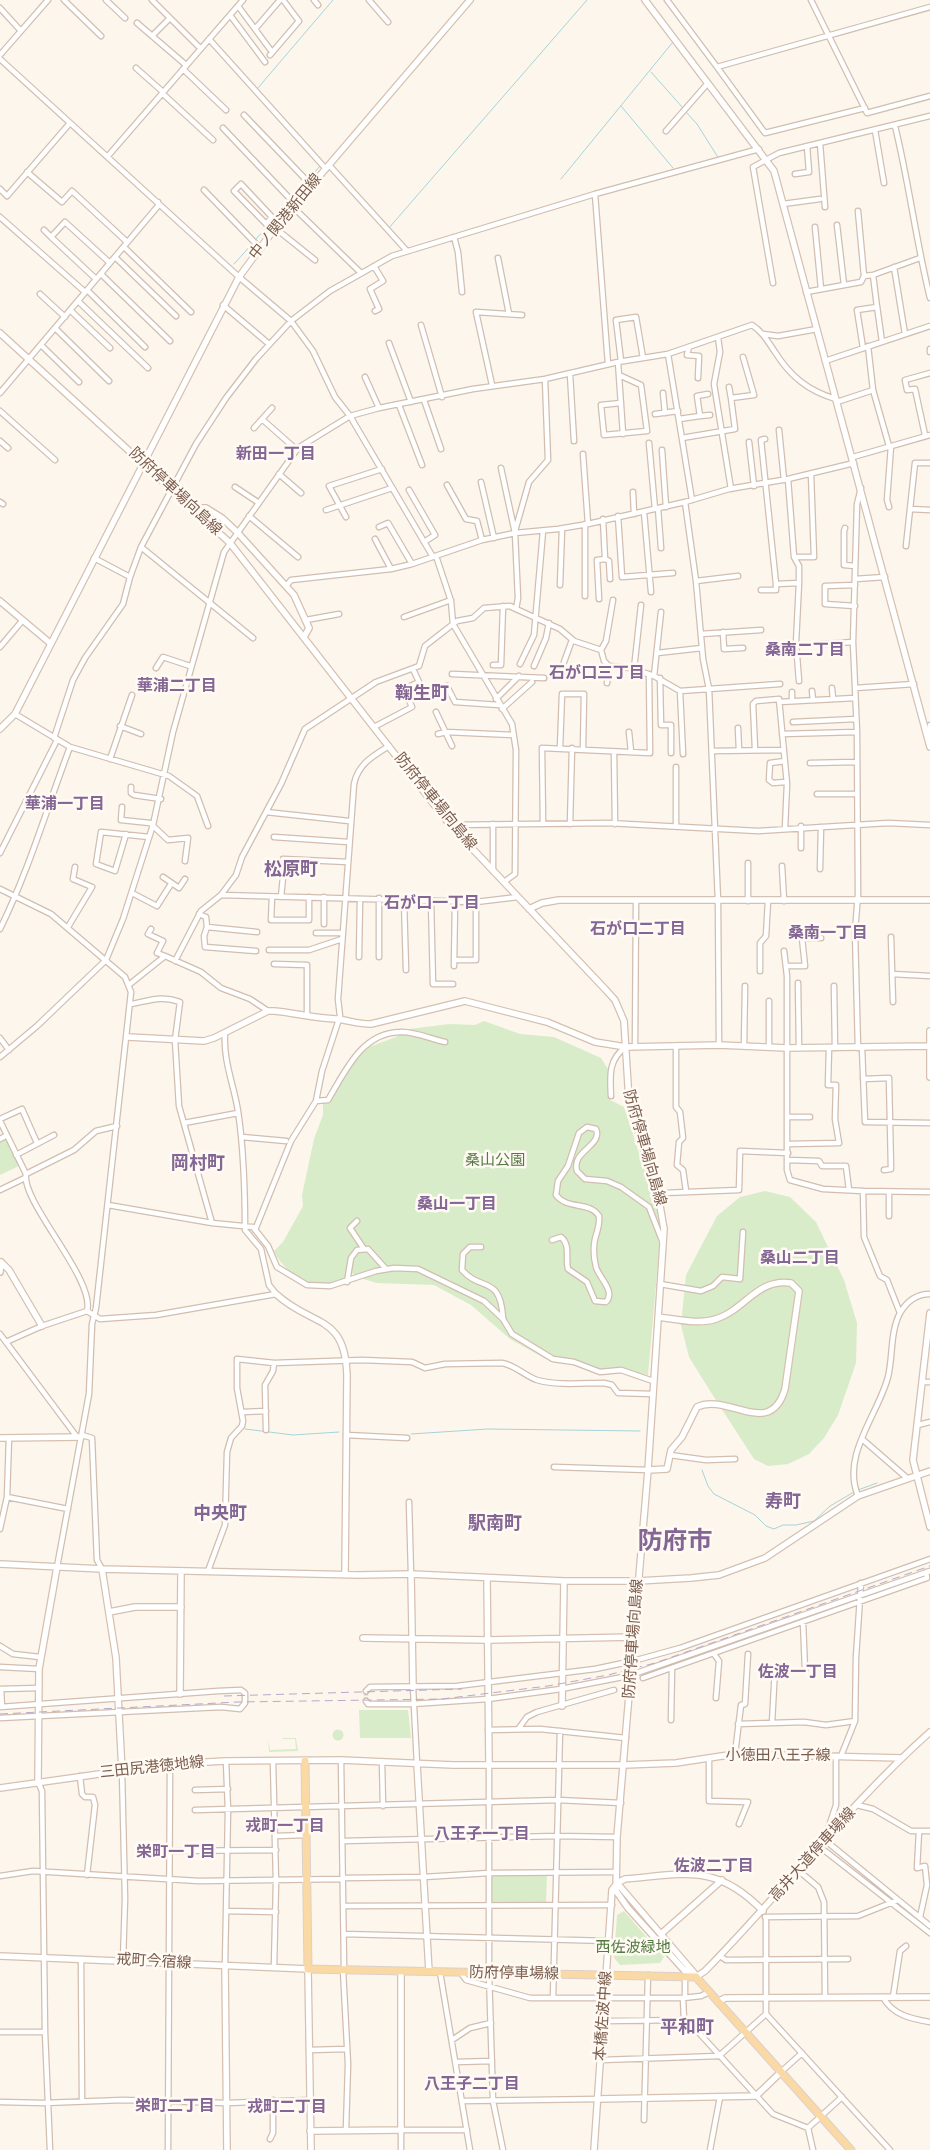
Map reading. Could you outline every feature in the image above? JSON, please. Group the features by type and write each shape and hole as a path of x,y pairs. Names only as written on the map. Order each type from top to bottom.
{"main road":[{"path":"304,1761 308,1969"},
{"name":"防府停車場線","path":"308,1969 344,1968 489,1974 696,1976"},
{"path":"696,1976 851,2150"}],"street":[{"path":"48,0 0,57 239,277 291,322 313,351 335,397 350,416 434,557 451,600 453,624 512,724 516,750 515,874 504,882"},
{"path":"64,0 101,36"},
{"path":"106,0 125,18"},
{"path":"152,0 200,48"},
{"path":"108,156 243,0"},
{"path":"238,6 271,53 299,21 282,0 255,29"},
{"path":"314,0 318,5"},
{"path":"370,0 388,22"},
{"name":"中ノ関港新田線","path":"0,729 14,714 239,277 294,205 470,0"},
{"path":"645,0 774,171 930,746"},
{"path":"667,0 765,133 865,108"},
{"path":"811,0 867,113 930,96"},
{"path":"717,67 930,7"},
{"path":"0,8 22,31"},
{"path":"230,15 265,62"},
{"path":"152,36 170,18"},
{"path":"137,23 226,110"},
{"path":"209,39 407,251"},
{"path":"136,68 213,140"},
{"path":"666,130 708,83"},
{"path":"244,115 312,185"},
{"path":"773,283 753,168 766,158 930,116"},
{"path":"0,189 7,196 70,123"},
{"path":"895,126 904,160 920,258 930,298"},
{"path":"223,128 294,205 361,273"},
{"path":"875,130 884,183"},
{"path":"820,143 825,208"},
{"path":"795,174 809,172 807,146"},
{"path":"0,853 55,738 73,680 84,658 123,604 141,547 171,489 196,444 226,398 270,344 291,322 330,290 392,256 596,194 759,149"},
{"path":"27,172 62,202 72,191 191,312"},
{"path":"266,224 272,217 241,184 234,191 266,224 315,260"},
{"path":"204,190 260,248"},
{"path":"596,194 608,364"},
{"path":"783,204 820,199"},
{"path":"0,393 126,245 158,206 158,202"},
{"path":"806,292 861,282 864,276 858,211"},
{"path":"0,217 86,291 145,347"},
{"path":"51,237 65,222 110,263"},
{"path":"837,225 844,285"},
{"path":"815,227 821,290"},
{"path":"44,230 96,279"},
{"path":"454,236 458,252 462,292"},
{"path":"115,257 176,316"},
{"path":"498,258 509,314"},
{"path":"864,276 873,275 920,258"},
{"path":"374,266 383,281 370,289 379,309 375,311"},
{"path":"894,266 905,334"},
{"path":"101,274 170,340"},
{"path":"873,275 882,342"},
{"path":"40,294 65,317"},
{"path":"78,300 148,368"},
{"path":"223,305 270,344"},
{"path":"877,306 857,310 874,390 890,446 887,500 889,507"},
{"path":"70,310 110,348"},
{"path":"492,385 476,312 522,315"},
{"path":"623,434 616,320 636,317 643,358"},
{"path":"421,325 442,397"},
{"path":"0,1057 106,960 132,892 153,825 173,732 190,666 208,603 217,581 224,552 297,450 322,432 350,416 379,408 442,397 492,385 545,379 608,364 668,354 752,325 763,334 783,364 802,384 820,394 836,400 874,390"},
{"path":"826,361 930,326"},
{"path":"55,328 109,381"},
{"path":"763,334 778,336 817,329"},
{"name":"防府停車場向島線","path":"0,333 230,543 450,825 615,1000 624,1021 626,1081 629,1101 663,1214 663,1244 648,1470 617,1837 615,1872 617,1883"},
{"path":"718,337 720,352 714,384 731,489"},
{"path":"389,343 411,402"},
{"path":"41,345 79,382"},
{"path":"689,347 687,354 699,356 698,378"},
{"path":"668,354 692,500"},
{"path":"730,398 755,395 743,357"},
{"path":"286,585 291,580 391,569 434,557 482,540 515,533 562,529 587,524 603,519 666,507 731,489 766,484 811,474 890,446 928,435 915,388 907,390 905,380 930,373"},
{"path":"570,374 574,441"},
{"path":"619,375 641,385 646,431 604,436 601,405 621,403"},
{"path":"365,377 379,408"},
{"path":"515,533 529,482 548,460 545,379"},
{"path":"682,438 734,429 729,387"},
{"path":"663,393 665,413"},
{"path":"700,416 695,396 708,394"},
{"path":"424,400 441,448"},
{"path":"399,405 422,465"},
{"path":"254,428 272,408"},
{"path":"0,411 54,460"},
{"path":"655,414 678,411"},
{"path":"680,419 710,415"},
{"path":"263,420 297,450"},
{"path":"779,430 794,557 799,566 796,643 799,681"},
{"path":"761,590 776,590 761,440 765,439"},
{"path":"0,441 8,448"},
{"path":"749,442 754,486"},
{"path":"650,443 661,548"},
{"path":"662,450 666,507"},
{"path":"583,454 587,524 585,596"},
{"path":"906,546 915,463 930,462"},
{"path":"501,468 515,533 518,598 516,609"},
{"path":"346,517 329,486 382,469"},
{"path":"279,474 301,493"},
{"path":"794,557 814,557 811,474"},
{"path":"482,482 494,538"},
{"path":"447,485 466,519 477,521 482,540"},
{"path":"235,487 259,503"},
{"path":"326,510 392,488"},
{"path":"860,488 857,504 853,642 857,824 855,932 865,1122 930,1122"},
{"path":"408,490 435,535 424,542"},
{"path":"633,492 634,514"},
{"path":"685,502 696,581 702,648 709,689 718,901 719,1045"},
{"path":"192,508 206,508 222,518 238,532 286,585 300,604 309,628 304,637"},
{"path":"910,509 930,510"},
{"path":"644,512 651,592"},
{"path":"249,516 298,557"},
{"path":"618,516 622,577 673,574"},
{"path":"603,519 605,559 609,561 610,579"},
{"path":"379,527 388,522 412,564"},
{"path":"846,528 844,531 844,565 855,566"},
{"path":"560,585 562,529"},
{"path":"520,664 534,635 543,531"},
{"path":"375,539 391,569"},
{"path":"141,547 253,638"},
{"path":"94,558 130,577"},
{"path":"599,599 597,560 605,559"},
{"path":"696,581 738,576"},
{"path":"855,578 885,577"},
{"path":"776,584 799,583"},
{"path":"855,585 825,586 825,604 855,606"},
{"path":"404,617 451,600"},
{"path":"613,600 606,641 601,650 604,661 609,666 634,669 654,676 680,691 780,684"},
{"path":"0,601 50,643"},
{"path":"493,665 501,665 503,606"},
{"path":"175,961 199,914 221,895 236,875 242,857 266,812 305,729 376,682 419,666 425,646 457,621 473,618 484,608 503,606 516,609 560,629 572,640 601,650"},
{"path":"634,669 641,606"},
{"path":"543,824 542,748 584,748 614,752 650,752 654,676 661,612"},
{"path":"306,620 339,614"},
{"path":"0,647 22,621"},
{"path":"534,666 546,638 549,623"},
{"path":"701,634 761,630"},
{"path":"723,632 724,650 743,648"},
{"path":"564,662 572,640"},
{"path":"822,644 853,642"},
{"path":"657,653 702,648"},
{"path":"156,668 163,657 190,666"},
{"path":"607,683 609,666"},
{"path":"374,727 412,707 404,689 419,682 413,668"},
{"path":"452,674 544,678"},
{"path":"496,698 519,676"},
{"path":"654,676 661,725 671,725 671,753"},
{"path":"447,686 455,702 501,707 532,682"},
{"path":"855,688 914,684"},
{"path":"832,688 833,699"},
{"path":"680,691 683,754"},
{"path":"812,691 813,700"},
{"path":"792,692 792,701"},
{"path":"560,748 562,694 584,694 584,748"},
{"path":"110,759 132,695"},
{"path":"779,702 855,698"},
{"path":"755,749 753,704 756,701 779,699 787,796 785,828"},
{"path":"436,712 452,746"},
{"path":"14,714 70,747 165,775 197,796 208,826"},
{"path":"793,722 856,719"},
{"path":"120,726 141,734"},
{"path":"928,738 930,726"},
{"path":"738,728 739,750"},
{"path":"438,734 446,732 513,735"},
{"path":"629,732 630,752"},
{"path":"782,734 856,732"},
{"path":"255,1230 291,1141 316,1101 319,1080 338,1019 348,842 356,774 362,764 389,746"},
{"path":"0,929 16,898 37,843 49,799 70,747"},
{"path":"570,824 572,748"},
{"path":"712,751 784,750"},
{"path":"614,752 615,824"},
{"path":"785,761 770,763 770,780 772,782 785,782"},
{"path":"810,763 856,762"},
{"path":"676,767 676,825"},
{"path":"131,787 131,793 134,795 160,799"},
{"path":"816,794 856,794"},
{"path":"122,807 121,820 153,825 164,838 188,838 185,861"},
{"path":"266,812 350,821"},
{"path":"493,824 493,871"},
{"path":"450,825 676,825 758,831 801,826 821,827 857,824 930,825"},
{"path":"801,826 801,848"},
{"path":"820,869 821,827"},
{"path":"126,834 115,872 96,864 101,832 126,834 149,837"},
{"path":"274,836 348,842"},
{"path":"283,859 348,862"},
{"path":"748,863 748,901"},
{"path":"782,866 784,901"},
{"path":"68,927 92,887 73,879 75,867"},
{"path":"163,877 179,888 185,879"},
{"path":"282,897 283,877"},
{"path":"132,892 157,906 171,884"},
{"path":"0,889 51,914 106,960 130,984 131,1004 96,1308 93,1315 90,1394 80,1436 39,1669 38,1782 42,1792 45,2032 50,2150"},
{"path":"221,895 379,898 456,902 518,898"},
{"path":"272,897 271,920 309,920 309,897"},
{"path":"324,897 324,924"},
{"path":"379,898 379,957"},
{"path":"358,957 360,899"},
{"path":"404,900 406,970"},
{"path":"529,909 542,902 559,900 930,900"},
{"path":"431,901 433,984 453,984"},
{"path":"635,1048 636,901"},
{"path":"760,970 760,943 766,936 768,901"},
{"path":"454,966 456,902"},
{"path":"454,960 476,960 476,902"},
{"path":"199,914 206,917 205,947 256,952"},
{"path":"207,927 257,932"},
{"path":"151,929 148,934 163,941 157,953 201,972 221,988 250,999 268,1011 338,1019 358,1024 376,1023 460,1002 470,1002 547,1022 595,1042 635,1048 719,1045 787,1048 930,1046"},
{"path":"316,933 342,936"},
{"path":"268,950 309,950 342,936"},
{"path":"891,937 893,1002"},
{"path":"786,966 805,966 802,938 821,938"},
{"path":"784,951 786,966 787,1117 790,1180 822,1189 864,1192 930,1192"},
{"path":"130,984 165,956"},
{"path":"274,964 307,965 307,1016"},
{"path":"892,974 930,976"},
{"path":"798,983 799,1048"},
{"path":"744,1046 745,986"},
{"path":"789,1144 839,1143 835,1120 836,1085 828,1085 832,1048 834,986"},
{"path":"131,1004 157,998 168,998 180,1002 175,1040 179,1106 212,1223"},
{"path":"769,1001 769,1047"},
{"path":"128,1037 204,1041 225,1033 268,1011"},
{"path":"930,1031 930,1077"},
{"path":"316,1101 328,1100 351,1060 361,1049 374,1040 400,1032 445,1042"},
{"path":"225,1033 225,1054 242,1137 245,1178 245,1227 261,1249 269,1285 276,1294 287,1303 328,1325 336,1332 343,1343 346,1360 345,1574"},
{"path":"0,1038 9,1050"},
{"path":"611,1096 612,1065 619,1052 626,1047"},
{"path":"676,1047 676,1107 680,1112 683,1138 679,1142 677,1165 683,1170 686,1191"},
{"path":"863,1079 889,1078 891,1169 884,1170"},
{"path":"38,1144 22,1109 0,1120 33,1199 78,1277 89,1303 87,1310"},
{"path":"184,1123 238,1113"},
{"path":"787,1117 810,1117"},
{"path":"0,1190 74,1150 96,1131 117,1126"},
{"path":"552,1240 561,1237 564,1239 567,1245 568,1269 587,1282 596,1301 606,1302 609,1290 600,1276 595,1261 595,1239 600,1216 588,1207 561,1202 556,1195 558,1182 568,1166 579,1132 587,1127 596,1129 596,1140 579,1156 576,1162 577,1171 585,1179 600,1179 614,1184 644,1202 653,1211 663,1244"},
{"path":"0,1139 7,1135"},
{"path":"16,1155 54,1135"},
{"path":"242,1137 286,1141"},
{"path":"663,1192 739,1190 740,1151 788,1154"},
{"path":"788,1160 819,1162 822,1166 846,1166 849,1190"},
{"path":"864,1192 864,1237 880,1276 887,1280 900,1313"},
{"path":"889,1192 889,1216"},
{"path":"108,1205 212,1223 252,1227 268,1246 274,1262 281,1271 307,1286 315,1287 347,1282 386,1270 418,1269 484,1301 503,1319 512,1334 553,1359 574,1362 600,1372 621,1370 653,1381"},
{"path":"357,1221 350,1228 364,1248"},
{"path":"660,1284 700,1292 713,1286 722,1277 740,1279 743,1232"},
{"path":"481,1247 470,1247 463,1254 462,1270 467,1276 491,1286 496,1291 503,1319"},
{"path":"347,1282 351,1258 356,1250 368,1248 386,1270"},
{"path":"0,1261 9,1270 42,1326"},
{"path":"0,1261 0,1272"},
{"path":"554,1468 667,1469 670,1455 685,1432 693,1411 702,1404 713,1403 761,1413 775,1408 779,1404 785,1389 799,1291 791,1283 772,1283 757,1290 722,1317 706,1321 658,1317"},
{"path":"87,1310 100,1319 156,1315 276,1294"},
{"path":"858,1496 853,1484 856,1461 862,1439 888,1378 896,1325 900,1313 918,1294 930,1294"},
{"path":"6,1342 42,1326 87,1310"},
{"path":"930,1313 928,1345 913,1460 930,1528"},
{"path":"0,1334 80,1436"},
{"path":"208,1571 225,1525 226,1452 231,1438 242,1426 243,1412 237,1388 237,1359 274,1363 346,1360 412,1362 425,1368 445,1364 508,1364 526,1375 546,1382 604,1383 612,1385 618,1393 653,1394"},
{"path":"266,1430 265,1385 273,1371 274,1363"},
{"path":"923,1382 930,1382"},
{"path":"243,1412 266,1411"},
{"path":"918,1425 930,1422"},
{"path":"0,1438 80,1436 92,1438 97,1560 102,1569 116,1658 122,1771 124,1960"},
{"path":"346,1436 407,1438"},
{"path":"0,1529 7,1497 9,1438"},
{"path":"862,1439 907,1478"},
{"path":"670,1455 706,1460 735,1459"},
{"path":"0,1564 181,1571 411,1574 564,1581 638,1581 691,1578 733,1571 782,1549 858,1496 930,1471"},
{"path":"7,1497 68,1509"},
{"path":"408,1502 411,1574 412,1704 429,1972"},
{"path":"366,1691 370,1687 413,1687 488,1682 633,1662 680,1648 930,1559"},
{"path":"180,1694 181,1571"},
{"path":"366,1701 368,1704 412,1704 488,1699 562,1689 632,1675 928,1571 927,1578 643,1678"},
{"path":"487,1578 490,1873 489,1974 493,2101 503,2150"},
{"path":"562,1706 564,1581"},
{"path":"831,1835 828,1829 836,1805 839,1756 855,1721 861,1583"},
{"path":"108,1612 135,1607 181,1607"},
{"path":"765,1617 772,1634"},
{"path":"803,1622 805,1670"},
{"path":"363,1638 488,1640 634,1637"},
{"path":"0,1646 13,1654 40,1656"},
{"path":"680,1648 687,1664"},
{"path":"714,1654 719,1661 716,1698"},
{"path":"735,1754 741,1705 745,1704 748,1654"},
{"path":"0,1667 39,1669"},
{"path":"654,1668 656,1674"},
{"path":"772,1722 775,1668"},
{"path":"671,1720 672,1669"},
{"path":"601,1682 603,1694"},
{"path":"0,1718 221,1707 240,1709 245,1704 245,1693 241,1690 1,1707 1,1689 39,1688"},
{"path":"519,1728 532,1714 614,1690"},
{"path":"738,1724 804,1722 826,1725 855,1721"},
{"path":"488,1730 519,1728 626,1738"},
{"path":"553,1998 560,1732"},
{"name":"高井大道停車場線","path":"696,1976 720,1956 902,1758 930,1732"},
{"name":"小徳田八王子線","path":"624,1765 660,1765 735,1754 902,1758"},
{"path":"709,1758 709,1801 748,1802 739,1824"},
{"path":"304,1761 340,1760 489,1765 624,1765"},
{"path":"340,1760 343,1807 344,1968 347,2049 346,2129"},
{"path":"226,1761 228,1850 225,1965 228,2150"},
{"name":"三田尻港徳地線","path":"0,1788 170,1764 226,1761 304,1761"},
{"path":"273,1762 276,1836 274,1967"},
{"path":"382,1762 383,1806"},
{"path":"168,2150 170,1764"},
{"path":"80,1776 82,1794 86,1797 93,1797 95,1805 87,1875"},
{"path":"195,1790 228,1789"},
{"path":"195,1810 419,1806 558,1800 620,1803"},
{"path":"857,1806 873,1808 911,1832 930,1831"},
{"path":"919,1832 917,1868 925,1866 927,1885 920,1917"},
{"path":"276,1836 306,1835"},
{"path":"343,1841 557,1836 617,1837"},
{"path":"826,1840 930,1926"},
{"path":"820,1847 893,1902 930,1934"},
{"path":"170,1851 276,1850"},
{"path":"799,1871 818,1887 824,1902 825,1997"},
{"path":"0,1876 42,1872 170,1880 276,1882 490,1873 615,1872"},
{"path":"617,1883 625,1879 690,1873 722,1880 742,1891 763,1911 766,1918 766,2014 890,2150"},
{"path":"661,1934 722,1880"},
{"path":"617,1883 696,1976"},
{"path":"617,1883 616,1891 628,1908 684,1970 696,1976"},
{"name":"本橋佐波中線","path":"594,2150 610,1941 612,1890 617,1883"},
{"path":"766,1918 864,1915 898,1900"},
{"path":"344,1906 612,1905"},
{"path":"226,1911 276,1912"},
{"path":"344,1934 610,1941"},
{"path":"892,1997 900,1951 906,1946"},
{"name":"戒町今宿線","path":"0,1956 308,1969"},
{"path":"720,1956 726,1960 848,1959"},
{"path":"81,1958 82,2100"},
{"path":"308,1969 311,2150"},
{"path":"401,1971 401,2150"},
{"path":"440,1972 470,2150"},
{"path":"460,1972 466,1980 530,1998 684,1997 701,1996 709,1992"},
{"path":"644,2120 648,1975"},
{"path":"684,1977 684,2020"},
{"path":"883,1997 886,2004 907,2018 930,2022"},
{"path":"718,2002 725,1998 930,1997"},
{"path":"601,2060 720,2056 766,2014"},
{"path":"604,2021 684,2020 690,2023 773,2114 808,2128"},
{"path":"452,2040 470,2028 491,2023"},
{"path":"0,2032 45,2032"},
{"path":"308,2050 347,2049"},
{"path":"462,2101 756,2096 802,2053"},
{"path":"456,2062 492,2061"},
{"path":"808,2128 842,2097"},
{"path":"710,2150 720,2098"},
{"path":"0,2102 82,2100 227,2103 310,2100"},
{"path":"270,2139 273,2133 273,2100"},
{"path":"808,2128 813,2150"},
{"path":"310,2131 346,2129 467,2130"}],"green space":[{"name":"桑山公園","path":"484,1021 520,1034 554,1037 601,1058 608,1069 610,1100 624,1107 658,1212 661,1228 648,1375 618,1368 598,1370 583,1364 551,1362 510,1339 471,1305 434,1285 377,1283 360,1278 347,1270 345,1278 330,1284 321,1285 307,1282 287,1269 274,1251 283,1242 303,1206 302,1195 314,1139 323,1115 323,1104 330,1102 356,1060 369,1047 396,1037 409,1029 450,1024 475,1025"},
{"path":"6,1137 19,1166 0,1175 0,1140"},
{"path":"765,1191 790,1197 816,1222 844,1280 857,1323 856,1363 838,1415 824,1438 809,1454 788,1464 768,1466 754,1459 689,1357 681,1325 686,1275 717,1216 740,1197"},
{"path":"359,1710 408,1710 411,1738 360,1738"},
{"path":"338,1729 344,1735 338,1741 332,1735"},
{"path":"283,1738 296,1738 298,1751 269,1752 268,1739 270,1750 296,1749 295,1739"},
{"path":"547,1875 546,1904 492,1903 493,1876"},
{"name":"西佐波緑地","path":"624,1911 664,1957 660,1963 620,1965 614,1958 617,1915"}],"waterway":[{"path":"257,89 333,0"},
{"path":"388,229 587,0"},
{"path":"561,179 673,42"},
{"path":"651,72 683,108"},
{"path":"621,106 673,168"},
{"path":"685,111 697,124 719,159"},
{"path":"308,180 320,166"},
{"path":"665,173 680,168"},
{"path":"331,171 343,184"},
{"path":"292,199 306,183"},
{"path":"269,225 289,202"},
{"path":"255,240 266,228"},
{"path":"234,264 253,243"},
{"path":"245,1429 293,1435 339,1432"},
{"path":"411,1434 488,1429 640,1431"},
{"path":"354,1433 382,1435"},
{"path":"702,1470 708,1486 714,1494 755,1515 766,1526 774,1529 783,1525 796,1525 814,1521 830,1506 854,1492"},
{"path":"858,1490 877,1483"}],"tunnel":[{"path":"366,1691 366,1701"}],"railway":[{"path":"0,1714 238,1702 442,1699 548,1686 608,1675 655,1663 930,1566"},
{"path":"224,1696 462,1689"}],"district":[{"name":"新田一丁目","path":"276,455"},
{"name":"桑南二丁目","path":"805,651"},
{"name":"石が口三丁目","path":"597,674"},
{"name":"華浦二丁目","path":"177,687"},
{"name":"鞠生町","path":"422,694"},
{"name":"華浦一丁目","path":"65,805"},
{"name":"松原町","path":"291,870"},
{"name":"石が口一丁目","path":"432,904"},
{"name":"石が口二丁目","path":"638,930"},
{"name":"桑南一丁目","path":"828,934"},
{"name":"岡村町","path":"198,1164"},
{"name":"桑山一丁目","path":"457,1205"},
{"name":"桑山二丁目","path":"800,1259"},
{"name":"寿町","path":"783,1502"},
{"name":"中央町","path":"220,1514"},
{"name":"駅南町","path":"495,1524"},
{"name":"防府市","path":"675,1543"},
{"name":"佐波一丁目","path":"798,1673"},
{"name":"戎町一丁目","path":"285,1827"},
{"name":"八王子一丁目","path":"482,1835"},
{"name":"栄町一丁目","path":"176,1853"},
{"name":"佐波二丁目","path":"714,1867"},
{"name":"平和町","path":"687,2028"},
{"name":"八王子二丁目","path":"472,2085"},
{"name":"栄町二丁目","path":"175,2107"},
{"name":"戎町二丁目","path":"287,2108"}]}
